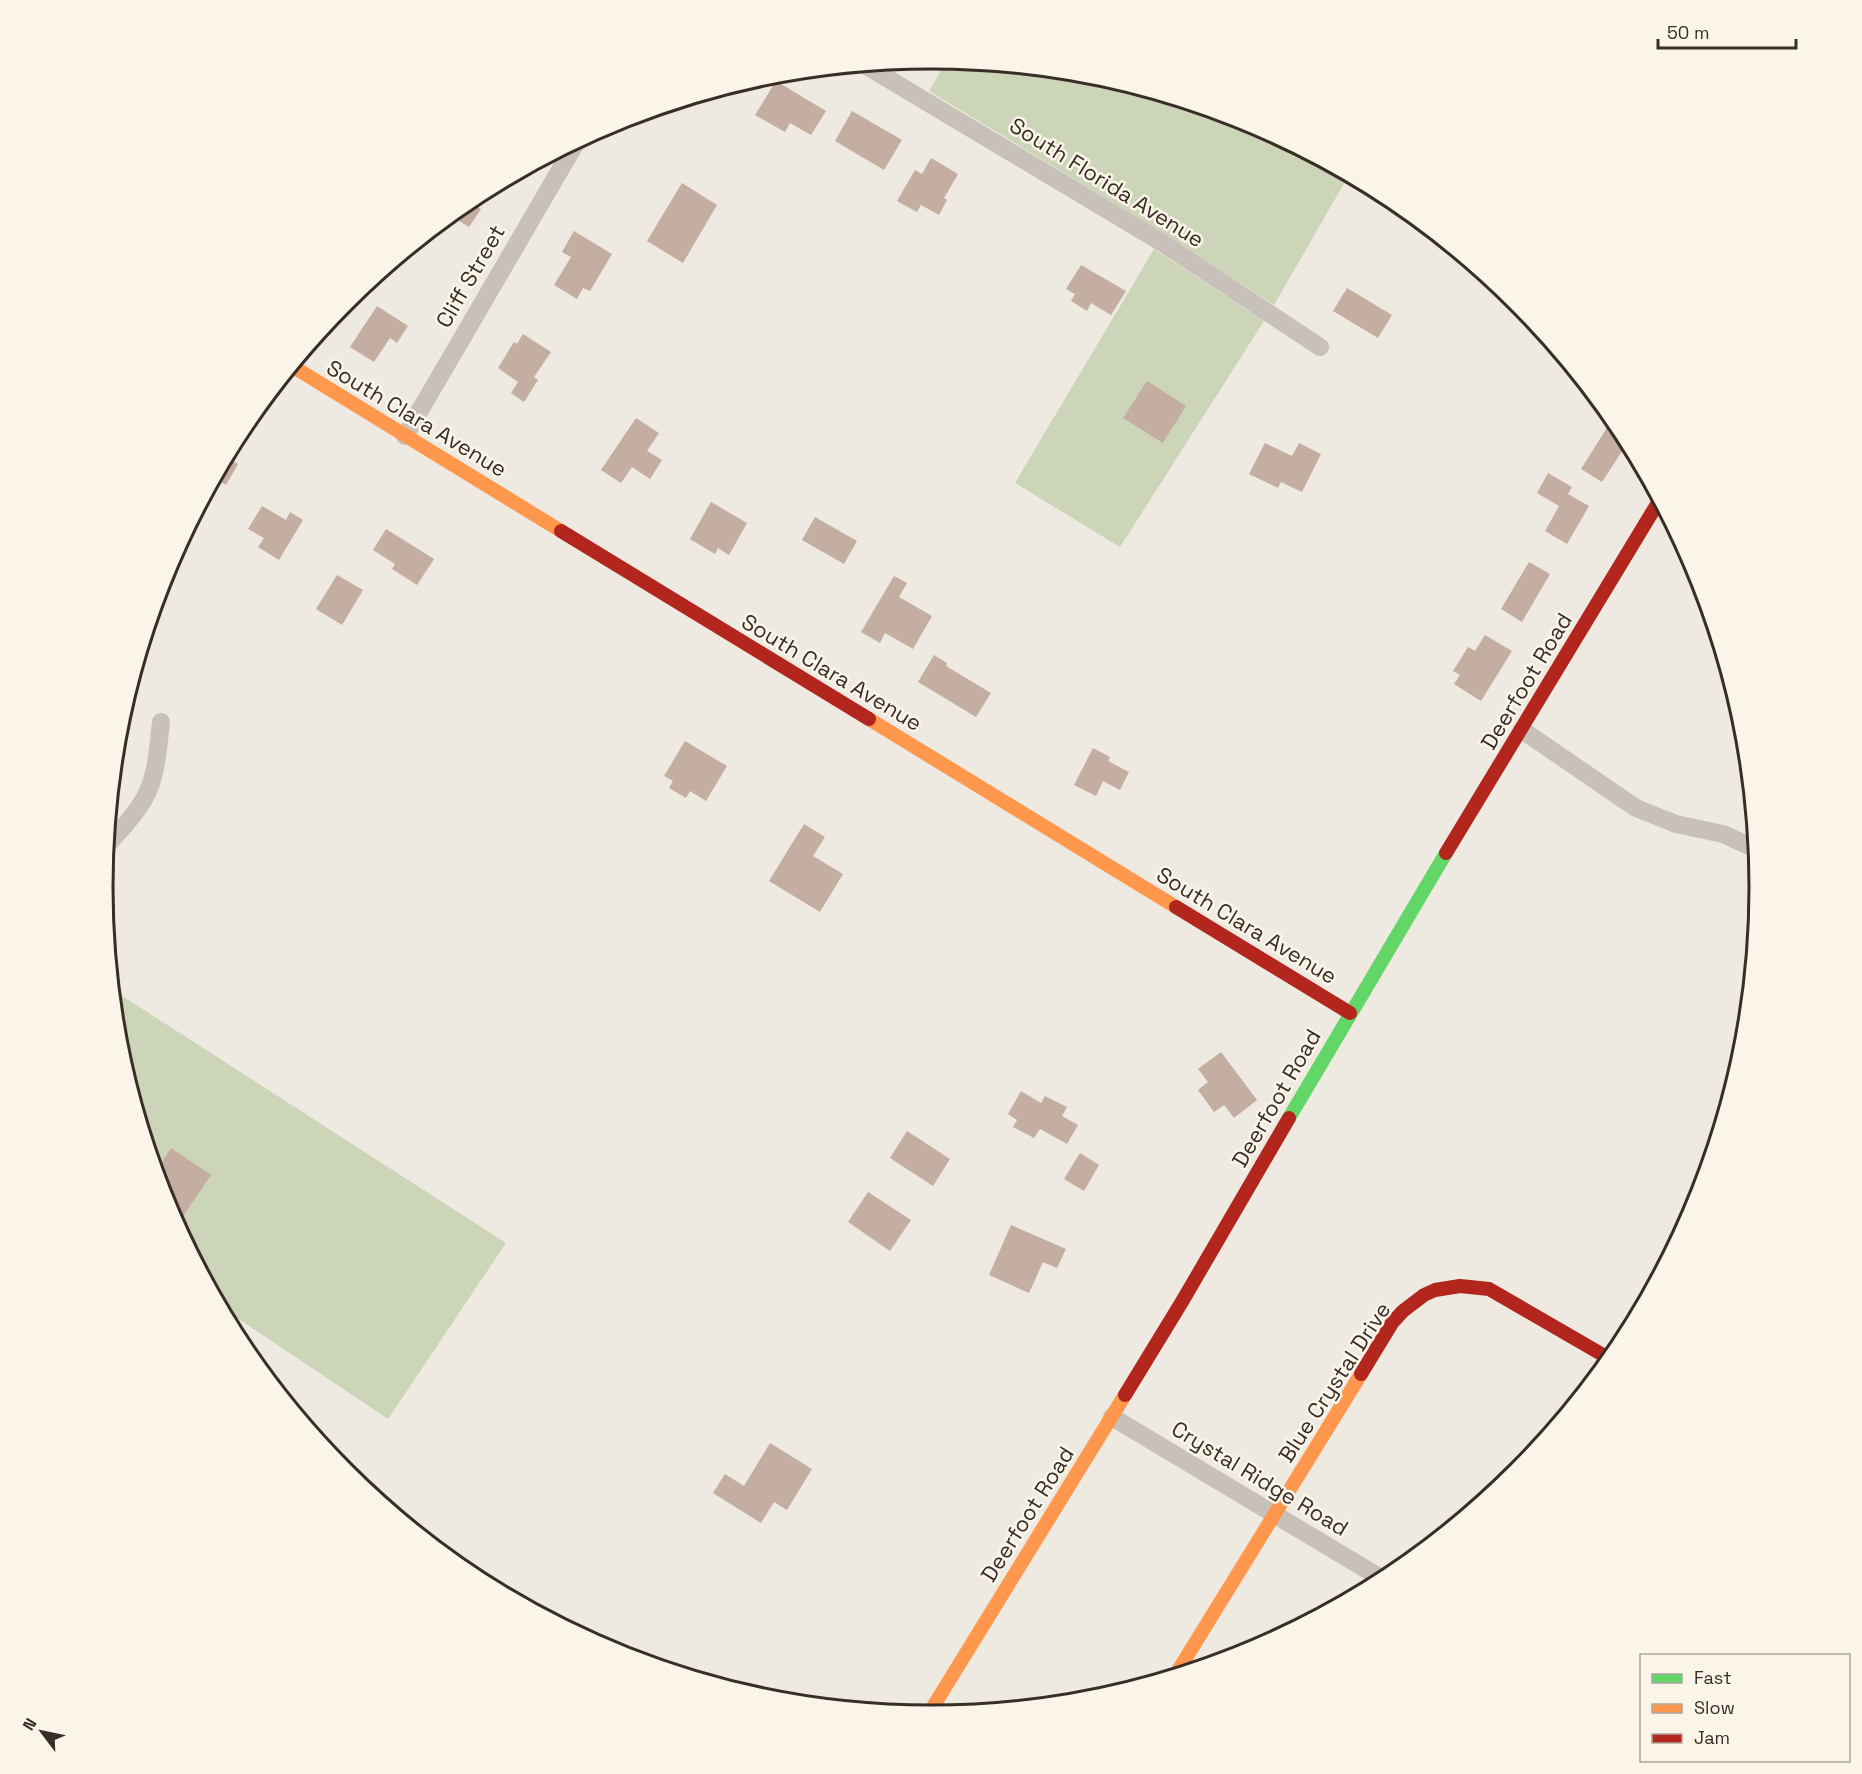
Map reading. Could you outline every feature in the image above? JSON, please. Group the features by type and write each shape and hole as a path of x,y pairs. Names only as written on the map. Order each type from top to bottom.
{"street":[{"name":"South Florida Avenue","path":"875,71 1161,243 1320,347"},
{"name":"Cliff Street","path":"405,436 570,152"},
{"name":"South Clara Avenue","path":"298,370 1350,1013"},
{"name":"Deerfoot Road","path":"934,1705 1183,1300 1350,1013 1655,507"},
{"path":"115,837 145,797 157,762 161,722"},
{"path":"1522,730 1636,808 1676,824 1723,834 1747,845"},
{"name":"Blue Crystal Drive","path":"1181,1666 1392,1323 1404,1308 1435,1289 1459,1285 1489,1289 1602,1354"},
{"name":"Crystal Ridge Road","path":"1112,1417 1374,1574"}],"green space":[{"path":"942,69 1038,76 1091,85 1194,112 1244,131 1293,153 1345,182 1274,305 1166,235 929,91"},
{"path":"1154,249 1264,321 1120,547 1015,483"},
{"path":"120,995 506,1243 388,1419 236,1317 197,1249 156,1150 141,1099"}],"building":[{"path":"780,83 826,111 811,135 790,123 785,132 755,115 774,85"},
{"path":"852,111 902,140 884,170 835,141"},
{"path":"931,158 958,174 944,198 947,200 939,215 921,205 917,212 897,201 915,170 922,174"},
{"path":"682,183 717,205 683,263 647,241"},
{"path":"477,207 481,209 469,227 458,220"},
{"path":"574,231 612,254 590,291 583,288 577,299 554,285 571,257 562,252"},
{"path":"1081,265 1126,291 1111,315 1091,303 1087,311 1071,301 1075,294 1066,289"},
{"path":"1347,288 1392,315 1378,338 1333,311"},
{"path":"377,306 408,326 397,343 390,338 374,362 350,347"},
{"path":"523,334 551,352 534,377 538,380 524,402 511,393 518,382 498,368 514,342 517,344"},
{"path":"1147,381 1186,406 1163,443 1123,418"},
{"path":"636,418 659,433 647,451 662,460 650,479 632,467 621,483 601,470"},
{"path":"1607,427 1622,451 1602,482 1581,469"},
{"path":"1265,443 1292,456 1299,443 1321,454 1302,492 1281,482 1278,488 1249,474"},
{"path":"233,461 238,464 226,485 221,482"},
{"path":"1548,473 1572,487 1568,494 1589,506 1567,544 1545,531 1559,506 1537,493"},
{"path":"711,502 747,523 729,555 718,548 715,554 690,539"},
{"path":"262,506 286,520 290,512 303,520 279,560 258,547 264,538 248,529"},
{"path":"815,517 857,541 844,564 802,540"},
{"path":"386,529 434,559 417,585 392,569 395,564 373,550"},
{"path":"1529,562 1550,574 1522,622 1501,609"},
{"path":"337,575 363,590 342,625 316,609"},
{"path":"894,576 907,583 899,597 932,616 913,649 885,633 880,643 861,632"},
{"path":"1485,635 1512,651 1481,701 1454,684 1460,675 1453,671 1468,647 1475,651"},
{"path":"934,655 947,663 946,666 991,693 976,717 918,682"},
{"path":"685,741 727,766 706,801 690,791 686,798 669,788 673,781 664,776"},
{"path":"1093,748 1110,757 1108,761 1129,772 1120,790 1103,781 1096,796 1074,785"},
{"path":"804,824 825,837 813,856 843,874 820,912 769,881"},
{"path":"1221,1052 1257,1100 1234,1118 1224,1105 1214,1112 1198,1090 1208,1082 1198,1069"},
{"path":"1021,1091 1041,1103 1045,1096 1067,1107 1062,1116 1078,1125 1067,1144 1040,1129 1034,1138 1013,1127 1017,1120 1008,1114"},
{"path":"907,1131 950,1159 933,1186 890,1158"},
{"path":"171,1148 211,1175 183,1217 175,1200 161,1163"},
{"path":"1080,1153 1099,1165 1084,1191 1064,1179"},
{"path":"868,1192 911,1220 890,1251 848,1222"},
{"path":"1011,1225 1066,1249 1057,1268 1043,1262 1029,1293 989,1275"},
{"path":"770,1443 812,1469 787,1510 774,1502 761,1523 713,1493 725,1474 744,1486"}],"traffic: fast":[{"path":"1289,1118 1446,853"}],"traffic: slow":[{"path":"298,370 561,531"},
{"path":"869,719 1176,907"},
{"path":"1181,1666 1361,1374"},
{"path":"934,1705 1125,1395"}],"traffic: jam":[{"path":"1446,853 1655,507"},
{"path":"561,531 869,719"},
{"path":"1176,907 1350,1013"},
{"path":"1125,1395 1289,1118"},
{"path":"1361,1374 1392,1323 1403,1311 1424,1295 1435,1290 1460,1286 1489,1289 1602,1354"}]}
